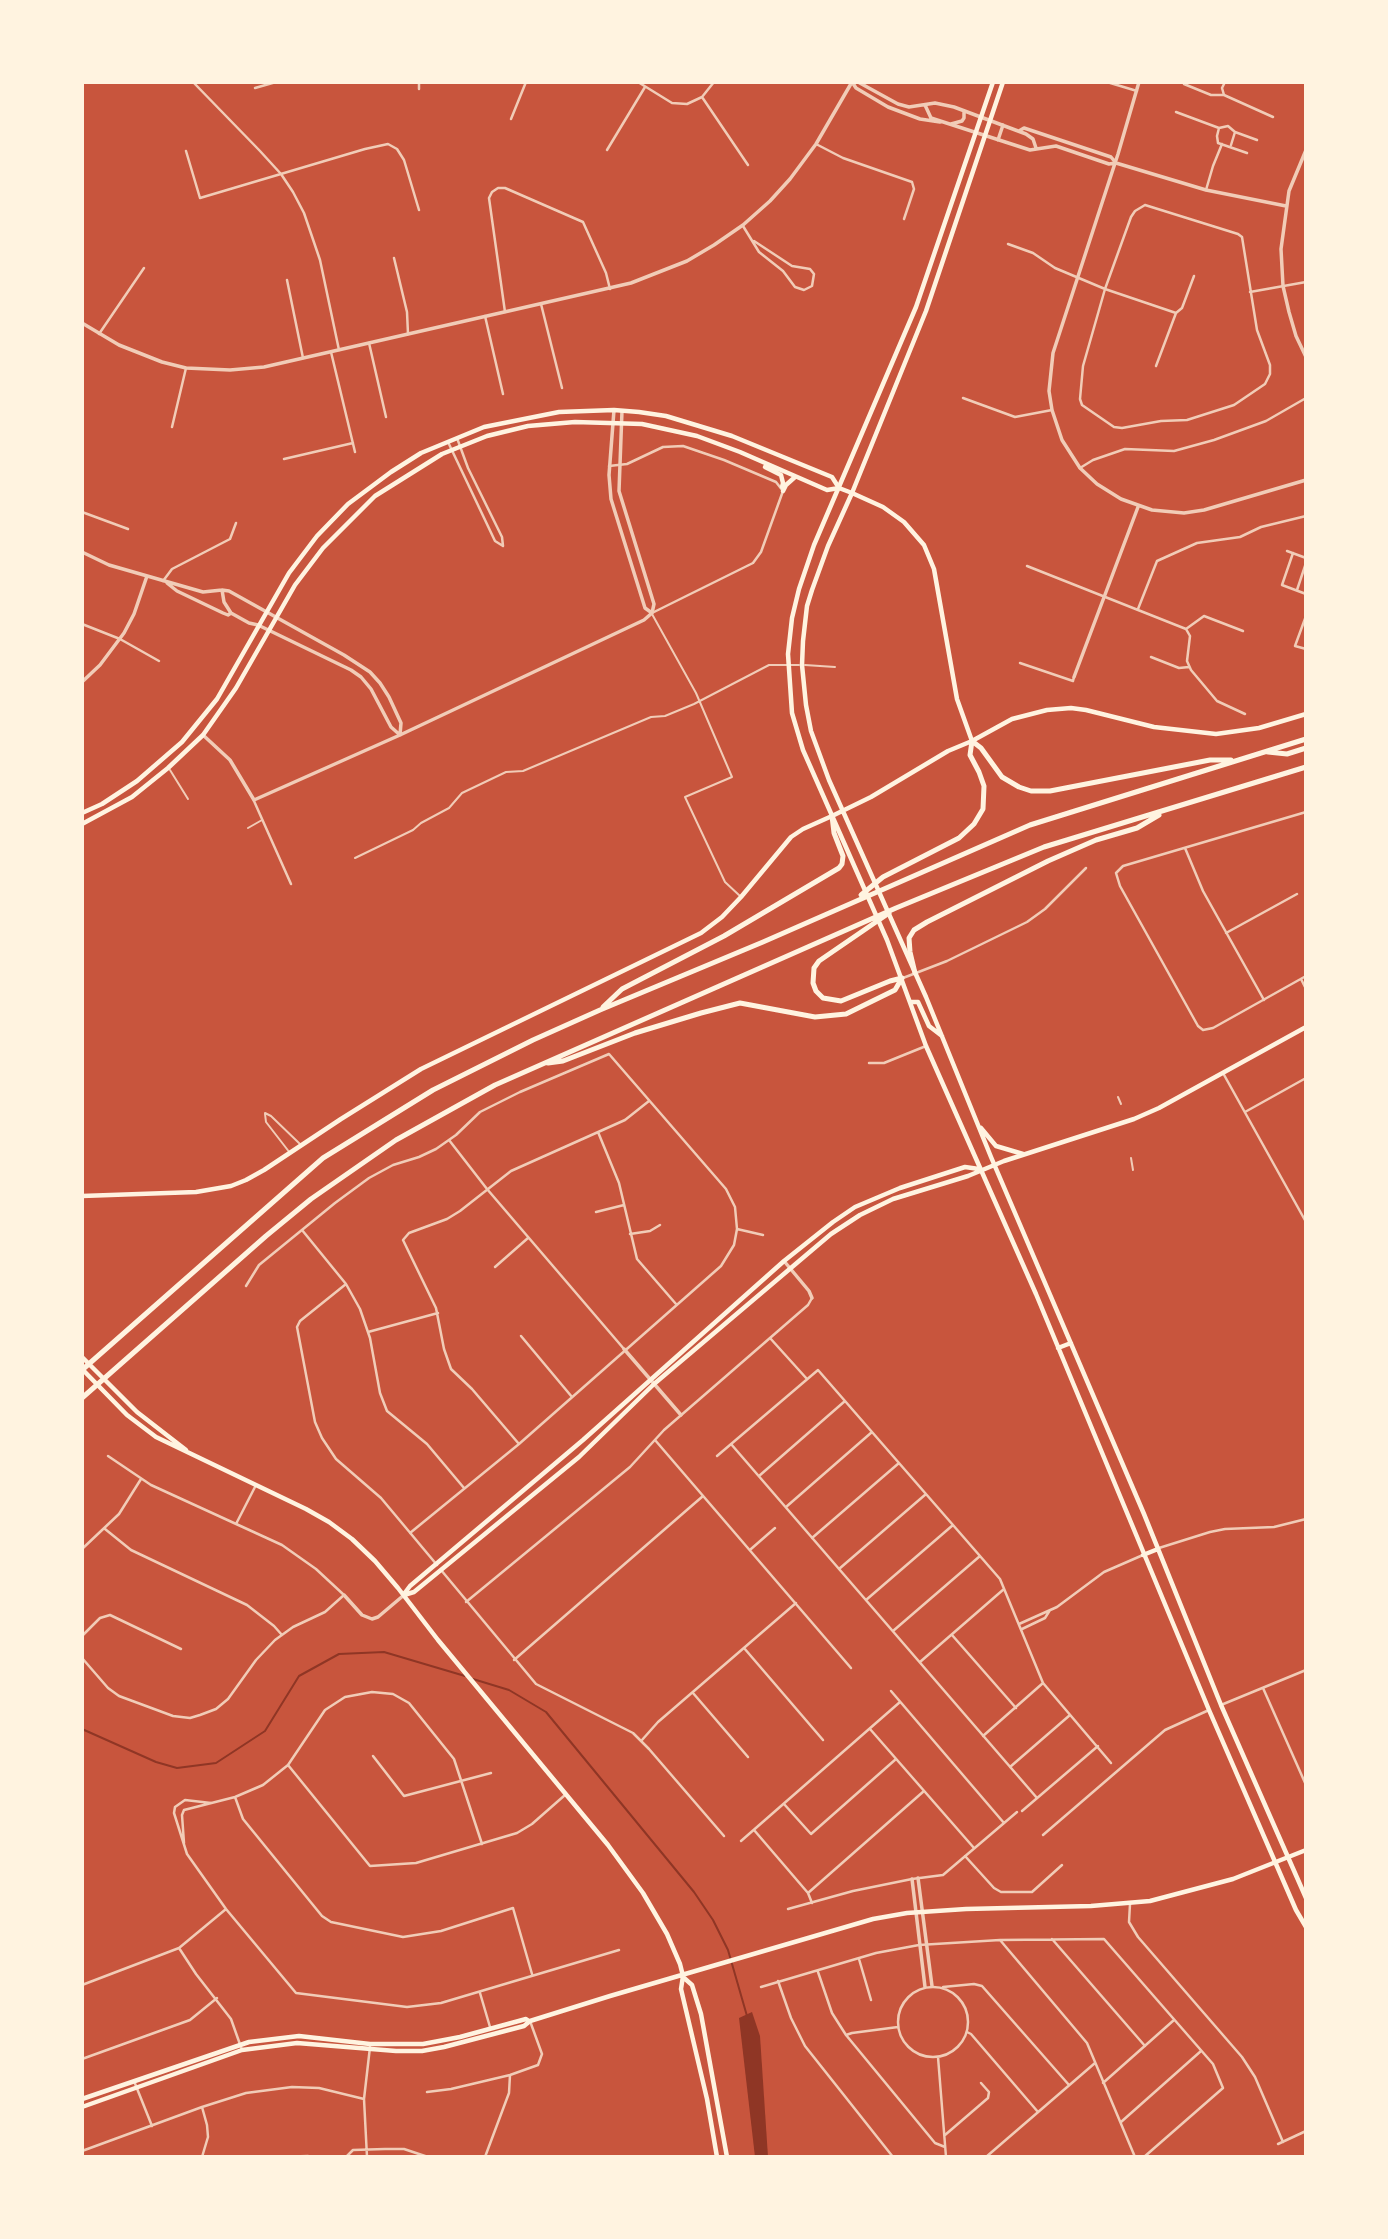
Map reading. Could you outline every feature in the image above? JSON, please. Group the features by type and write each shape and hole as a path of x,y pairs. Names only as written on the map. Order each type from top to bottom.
{"highway":[{"path":"82,1369 323,1158 433,1090 600,1010 1030,825 1306,739"},
{"path":"856,900 883,877 959,838 974,824 982,808 984,786 970,755 972,741 981,748 1002,778 1019,788 1031,791 1050,791 1210,760 1238,760"},
{"path":"1265,752 1287,754 1306,748"},
{"path":"82,1398 311,1199 396,1140 495,1085 865,921 1044,848 1306,767"},
{"path":"915,973 908,945 914,930 1048,861 1096,840 1137,828 1167,809"},
{"path":"600,1010 622,989 724,936 839,867 843,856 834,833 832,816"},
{"path":"896,908 819,961 813,976 816,991 823,998 841,1001 902,978"},
{"path":"541,1063 563,1062 635,1034 740,1003 815,1017 834,1016 855,1010 895,990 902,978"}],"main road":[{"path":"993,82 916,307 799,589 792,618 788,665 792,713 803,750 902,978 926,1046 1058,1348 1209,1710 1296,1910 1306,1927"},
{"path":"1003,82 926,311 812,590 804,622 802,665 811,731 843,811 942,1036 1221,1705 1306,1898"},
{"path":"82,813 102,804 137,780 182,742 217,699 265,612 304,552 348,505 414,458 457,438 484,427 559,412 614,410 666,416 732,436 832,477 839,488"},
{"path":"82,824 126,801 168,768 202,735 236,688 295,585 323,548 375,496 452,450 486,436 528,426 622,422 689,434 728,447 827,490 839,488 885,508 915,533 929,555 936,579 957,699 972,741"},
{"path":"760,461 763,466 781,475 782,489"},
{"path":"782,489 796,476"},
{"path":"82,1196 196,1192 246,1180 421,1069 701,933 722,917 741,897 791,837 871,797 948,751 1012,719 1046,710 1071,708 1154,727 1216,734 1259,728 1306,714"},
{"path":"910,1002 918,1002 929,1026 942,1036"},
{"path":"404,1595 414,1592 579,1457 654,1384 831,1234 860,1215 893,1199 1133,1119 1159,1108 1306,1027"},
{"path":"978,1123 996,1146 1023,1154"},
{"path":"404,1595 410,1586 583,1440 833,1222 855,1207 900,1188 965,1167 980,1169"},
{"path":"1058,1348 1071,1343"},
{"path":"82,1357 115,1392 189,1453"},
{"path":"82,1369 127,1415 156,1437 329,1522 364,1550 404,1595 608,1845 643,1893 669,1938 683,1976 692,1985 702,2014 727,2157"},
{"path":"1143,1555 1157,1549"},
{"path":"1209,1710 1221,1705"},
{"path":"82,2107 242,2050 298,2043 370,2047 423,2044 491,2031 526,2019 530,2021 873,1919 919,1912 1130,1904 1176,1896 1226,1881 1306,1850"},
{"path":"683,1976 681,1989 707,2099 717,2157"},
{"path":"82,2099 240,2043 299,2036 370,2047"}],"street":[{"path":"193,82 281,174 293,192 320,260 339,350"},
{"path":"256,88 276,82"},
{"path":"419,82 419,89"},
{"path":"511,119 526,82"},
{"path":"638,82 672,103 687,104 702,97 714,82"},
{"path":"852,82 858,82 898,104 909,107 935,103 964,111 1018,131 1033,139 1036,148"},
{"path":"852,82 856,88 888,107 934,123 943,122"},
{"path":"82,323 140,354 186,368 241,369 264,367 331,352 610,289 653,276 714,246 770,201 816,144 852,82"},
{"path":"1107,82 1137,91"},
{"path":"1139,82 1116,163 1053,353 1049,375 1052,410 1062,440 1080,468 1097,484 1138,507 1170,513 1204,510 1306,480"},
{"path":"1224,95 1222,88 1225,82"},
{"path":"1184,84 1211,95 1224,95 1273,117"},
{"path":"607,150 645,87"},
{"path":"702,97 748,165"},
{"path":"925,105 929,117 1030,150 1056,146 1109,164 1116,163 1206,190 1286,206"},
{"path":"951,124 962,121 964,111"},
{"path":"1176,112 1219,128 1227,126 1257,140"},
{"path":"998,140 1003,125"},
{"path":"1018,131 1024,128 1112,157 1116,163"},
{"path":"1219,128 1217,139 1222,144 1247,153"},
{"path":"1230,147 1236,132"},
{"path":"186,151 200,198 388,144 397,149 404,160 419,210"},
{"path":"816,144 843,158 912,182 914,189 904,219"},
{"path":"1206,190 1222,144"},
{"path":"1306,150 1295,174 1286,206 1282,249 1283,286 1296,336 1306,358"},
{"path":"505,312 489,198 498,188 505,188 583,222 606,273 610,289"},
{"path":"1145,205 1238,234 1242,237 1244,246 1250,292 1257,330 1270,365 1270,374 1265,384 1234,405 1187,420 1161,421 1122,428 1114,427 1087,410 1080,399 1086,354 1105,289 1135,211 1145,205"},
{"path":"743,225 759,252 783,271 795,287 804,290 812,286 814,278 810,269 792,266 754,241"},
{"path":"1008,244 1033,253 1055,268 1105,289 1176,313"},
{"path":"394,258 407,312 408,334"},
{"path":"99,334 144,268"},
{"path":"1156,366 1176,313 1182,308 1194,276"},
{"path":"287,280 303,358"},
{"path":"1250,292 1306,282"},
{"path":"541,304 562,388"},
{"path":"485,316 503,394"},
{"path":"369,343 386,417"},
{"path":"331,352 355,452"},
{"path":"172,427 186,368"},
{"path":"962,398 1015,417 1052,410"},
{"path":"1080,468 1093,460 1125,449 1174,451 1214,440 1266,421 1306,398"},
{"path":"614,410 609,486 612,507 645,608 652,612"},
{"path":"622,411 619,491 654,604 652,612"},
{"path":"448,442 495,541 503,546 502,537 468,468 457,438"},
{"path":"284,459 353,443"},
{"path":"254,800 644,620 664,605 753,563 761,552 782,489 776,482 683,446 663,447 627,464 610,466"},
{"path":"1020,663 1073,681 1138,507"},
{"path":"82,512 128,529"},
{"path":"1138,609 1157,561 1197,543 1240,537 1261,527 1306,516"},
{"path":"163,581 172,569 230,539 236,523"},
{"path":"1287,551 1306,558"},
{"path":"82,552 109,565 203,592 229,592 344,655 370,671 388,696 401,723 400,734"},
{"path":"1293,553 1282,585 1306,594"},
{"path":"1296,590 1306,564"},
{"path":"1027,566 1186,629 1189,636 1189,667 1217,701 1245,714"},
{"path":"82,682 100,665 120,639 134,614 147,576"},
{"path":"163,581 177,591 228,615 231,613"},
{"path":"222,590 224,602 231,613 361,677 380,702 391,727 400,734"},
{"path":"1186,629 1204,616 1243,631"},
{"path":"1306,616 1295,646 1306,649"},
{"path":"82,624 120,639 159,661"},
{"path":"1301,630 1306,632"},
{"path":"1152,657 1179,668 1189,667"},
{"path":"202,735 230,760 254,800 291,884"},
{"path":"1306,812 1123,866 1116,873 1120,886 1198,1026 1203,1030 1213,1028 1306,976"},
{"path":"1185,848 1197,880 1265,1000"},
{"path":"902,978 1014,930 1045,909 1086,868"},
{"path":"1226,933 1297,894"},
{"path":"1301,979 1306,989"},
{"path":"869,1063 884,1063 926,1046"},
{"path":"246,1286 259,1265 382,1170 419,1157 449,1140 480,1112 609,1054 726,1189 735,1207 737,1229 734,1245 720,1266 519,1444 410,1533"},
{"path":"1223,1073 1306,1222"},
{"path":"1245,1112 1306,1078"},
{"path":"519,1444 472,1389 451,1369 444,1349 438,1313 428,1287 405,1248 404,1240 409,1233 447,1219 460,1211 511,1171 629,1118 650,1100"},
{"path":"598,1132 620,1183 634,1250 640,1263 676,1304"},
{"path":"449,1140 528,1238 681,1415"},
{"path":"596,1212 624,1205"},
{"path":"630,1234 650,1231 660,1225"},
{"path":"737,1229 763,1235"},
{"path":"302,1230 346,1284 360,1309 368,1332 380,1393 387,1411 427,1444 464,1488"},
{"path":"495,1267 528,1238"},
{"path":"466,1602 617,1478 681,1415 808,1305 812,1298 809,1291 784,1262"},
{"path":"346,1284 298,1324 313,1415 322,1438 336,1459 382,1499 437,1565"},
{"path":"368,1332 438,1313"},
{"path":"521,1336 572,1397"},
{"path":"770,1338 807,1379"},
{"path":"717,1456 818,1370 1000,1579 1043,1684 1111,1763"},
{"path":"759,1476 845,1401"},
{"path":"786,1507 872,1432"},
{"path":"654,1440 852,1668"},
{"path":"732,1444 1037,1798"},
{"path":"108,1456 141,1479 300,1556 328,1578 362,1615 372,1619 378,1617 404,1595"},
{"path":"812,1538 899,1463"},
{"path":"82,1549 123,1509 141,1479"},
{"path":"236,1524 256,1485"},
{"path":"839,1569 926,1494"},
{"path":"514,1660 703,1496"},
{"path":"1157,1549 1210,1532 1284,1526 1306,1519"},
{"path":"866,1600 953,1525"},
{"path":"750,1550 775,1528"},
{"path":"105,1529 131,1550 247,1605 282,1635"},
{"path":"1019,1623 1051,1610 1069,1600 1104,1572 1143,1555"},
{"path":"893,1631 980,1556"},
{"path":"441,1570 514,1660 543,1689 627,1729 641,1741 724,1836"},
{"path":"920,1662 1004,1589"},
{"path":"82,1658 108,1688 119,1696 173,1716 190,1718 209,1712 222,1704 256,1660 282,1635 324,1612 344,1595"},
{"path":"641,1741 658,1722 796,1603"},
{"path":"1021,1629 1045,1618 1051,1610"},
{"path":"82,1636 100,1618 110,1615 181,1649"},
{"path":"952,1635 1016,1708"},
{"path":"744,1648 823,1740"},
{"path":"1221,1705 1306,1670"},
{"path":"983,1736 1043,1684"},
{"path":"1263,1688 1306,1785"},
{"path":"891,1691 1004,1823"},
{"path":"184,1843 184,1810 235,1797 263,1785 288,1765 325,1710 345,1697 372,1692 393,1694 409,1703 454,1759 482,1844"},
{"path":"692,1692 748,1757"},
{"path":"741,1841 900,1702"},
{"path":"1043,1835 1166,1730 1209,1710"},
{"path":"1010,1767 1070,1715"},
{"path":"870,1729 974,1849"},
{"path":"1022,1811 1098,1746"},
{"path":"373,1756 404,1796 491,1773"},
{"path":"784,1804 811,1834 896,1759"},
{"path":"288,1765 370,1866 416,1863 525,1829 565,1795"},
{"path":"808,1893 924,1791"},
{"path":"235,1797 243,1819 322,1916 331,1922 404,1937 441,1931 513,1908 532,1974"},
{"path":"211,1803 185,1800 179,1803 174,1813 187,1854 226,1909 296,1993 407,2007 441,2003 619,1950"},
{"path":"788,1909 853,1891 943,1875 1017,1812"},
{"path":"754,1830 808,1893 812,1903"},
{"path":"965,1856 994,1888 1001,1892 1032,1892 1062,1865"},
{"path":"918,1878 919,1945 925,1987"},
{"path":"912,1879 932,1986"},
{"path":"1130,1904 1129,1922 1138,1937 1242,2057 1255,2077 1283,2142"},
{"path":"82,1985 179,1948 226,1909"},
{"path":"1052,1939 1145,2046"},
{"path":"761,1986 859,1958 926,1944 1052,1939 1106,1941 1213,2064 1223,2088 1144,2157"},
{"path":"1000,1940 1084,2039 1135,2157"},
{"path":"179,1948 196,1975 217,1998 231,2019 242,2050"},
{"path":"859,1958 871,2000"},
{"path":"818,1970 832,2012 846,2035 934,2143 945,2147"},
{"path":"778,1981 804,2046 893,2157"},
{"path":"942,1988 953,1985 982,1986 1069,2085"},
{"path":"932,1986 957,1996 964,2005 968,2021 967,2032 958,2047 938,2057 919,2055 912,2050 900,2036 898,2027 898,2014 904,2002 913,1992 932,1986"},
{"path":"480,1992 491,2031"},
{"path":"82,2059 190,2020 217,1998"},
{"path":"1103,2083 1174,2020"},
{"path":"427,2092 510,2075 538,2065 541,2060 540,2048 530,2021"},
{"path":"846,2035 898,2027"},
{"path":"967,2032 1038,2112"},
{"path":"367,2157 364,2099 370,2047"},
{"path":"1121,2122 1201,2051"},
{"path":"938,2057 946,2157"},
{"path":"986,2157 1095,2063"},
{"path":"485,2157 509,2093 510,2075"},
{"path":"134,2081 152,2126"},
{"path":"944,2136 988,2098 989,2092 981,2083"},
{"path":"82,2151 246,2093 292,2087 319,2088 364,2099"},
{"path":"202,2107 208,2137 202,2157"},
{"path":"1278,2144 1306,2131"},
{"path":"346,2157 353,2150 404,2149 428,2157"},
{"path":"278,2157 309,2156"}],"lane":[{"path":"652,612 656,624 690,680 732,776 685,797 725,882 741,897"},
{"path":"355,858 414,830 421,823 449,808 462,793 506,772 523,771 651,717 665,716 699,702 762,668 776,664 835,667"},
{"path":"168,768 188,799"},
{"path":"248,828 263,820"},
{"path":"1118,1097 1121,1104"},
{"path":"290,1154 267,1122 264,1113 271,1116 302,1146"},
{"path":"1131,1158 1133,1170"}],"shaded area":[{"path":"752,2012 760,2036 768,2157 755,2157 739,2018"}],"waterway":[{"path":"82,1729 156,1762 177,1768 216,1763 265,1731 299,1676 339,1654 384,1652 465,1676"},
{"path":"473,1679 509,1690 546,1712 694,1892 713,1920 728,1950 747,2016"}]}
